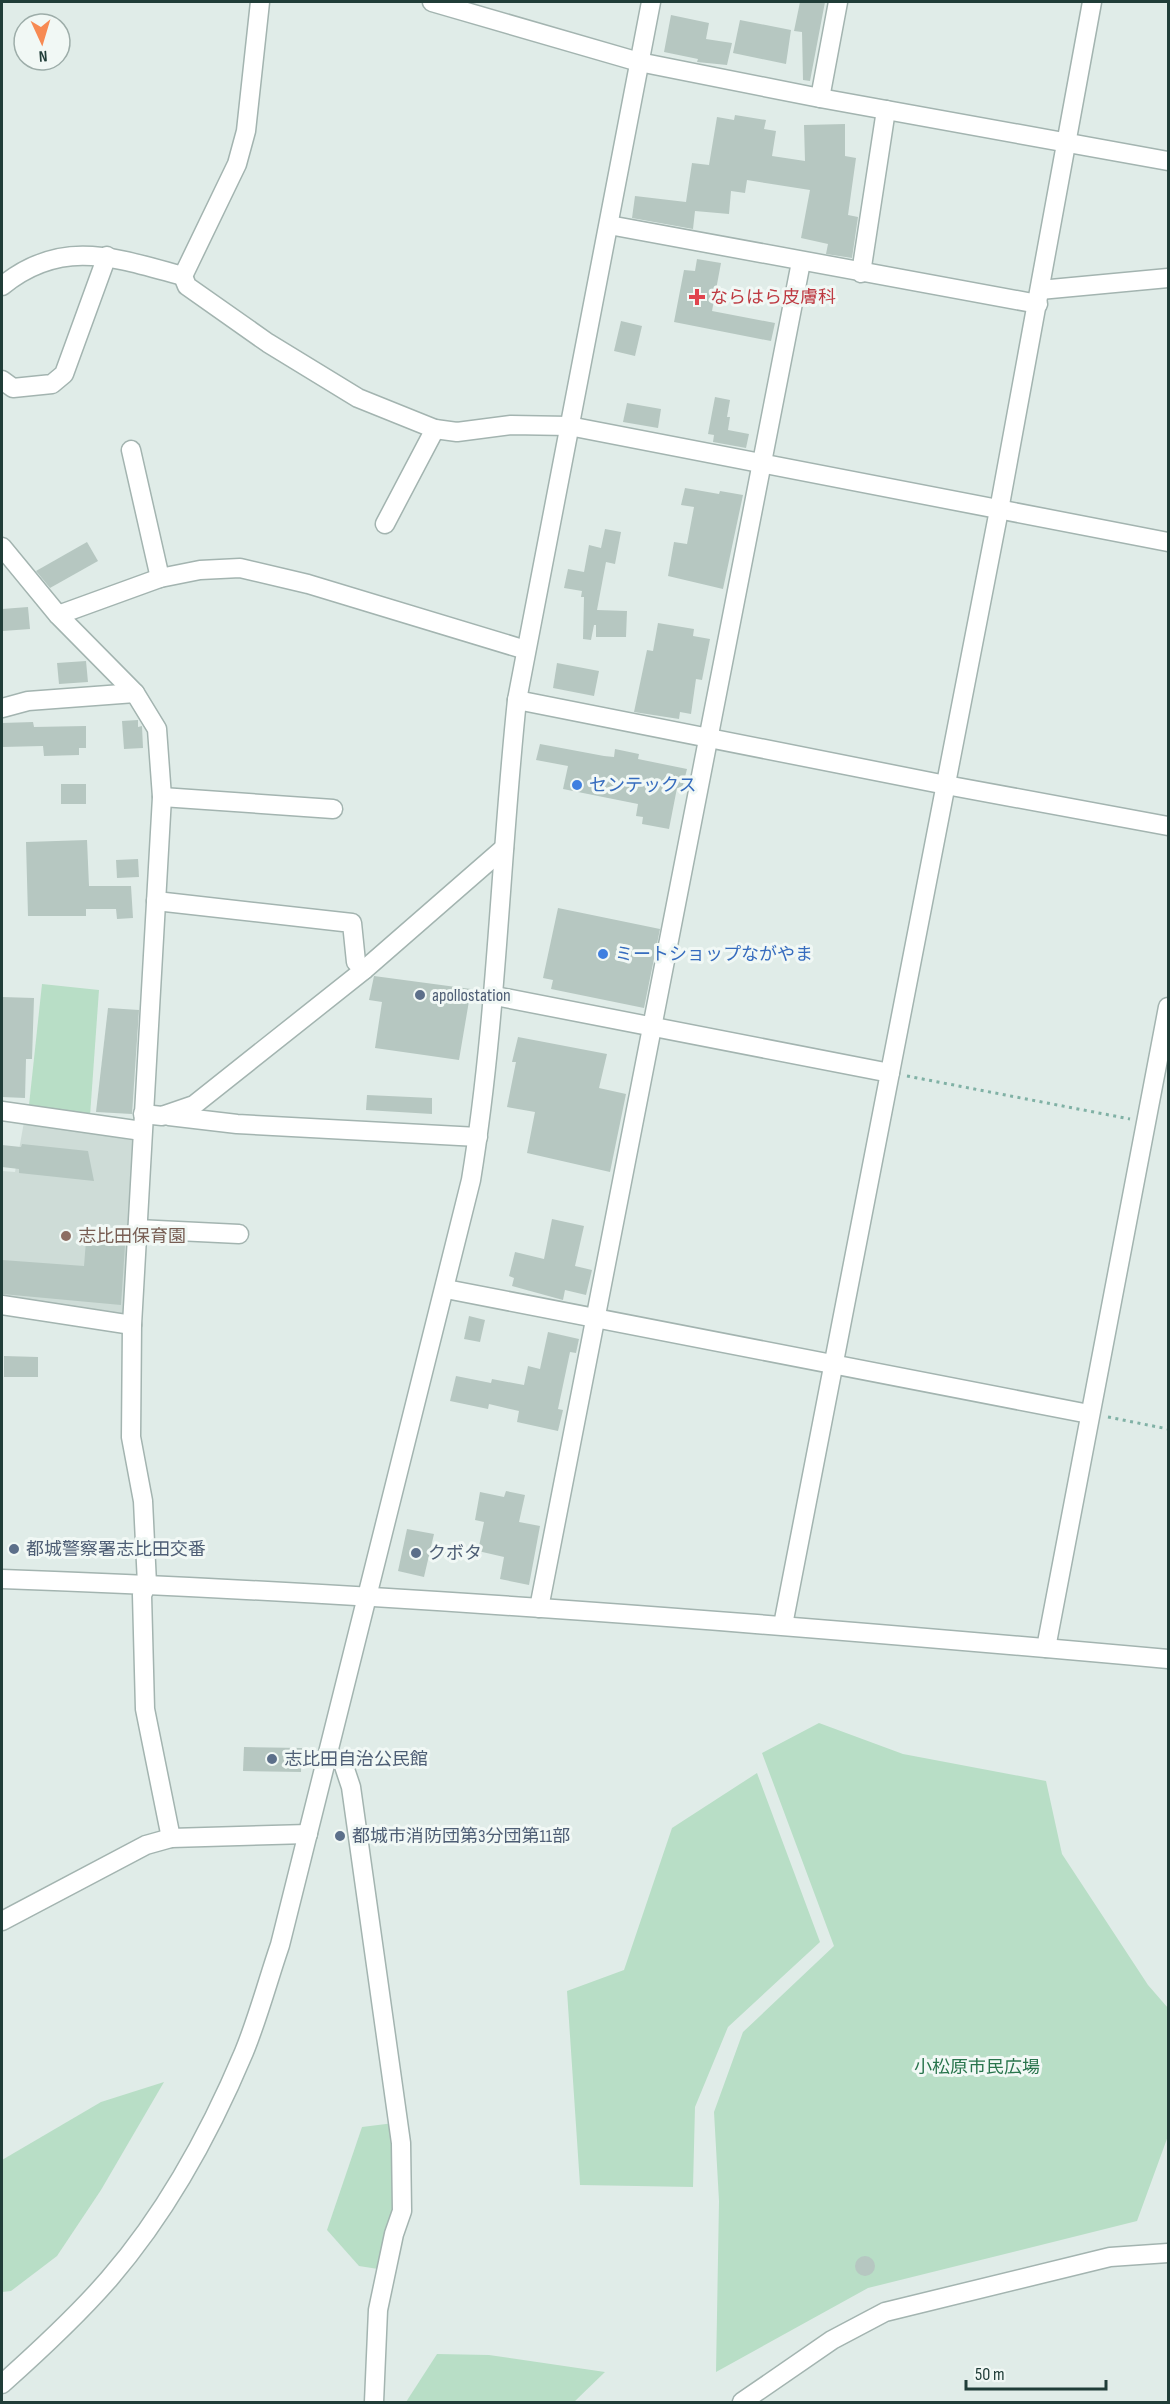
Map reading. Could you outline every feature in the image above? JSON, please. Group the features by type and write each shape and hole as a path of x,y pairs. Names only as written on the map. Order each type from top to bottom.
{"street":[{"path":"260,2 246,131 237,164 183,276 187,286 268,343 358,398 435,429 457,432 511,425 569,426 1168,542"},
{"path":"432,2 639,62 820,98 1168,161"},
{"path":"2,2384 77,2315 111,2277 158,2213 188,2166 244,2051 280,1945 446,1289 471,1180 495,996 504,848 517,700 651,2"},
{"path":"820,98 838,2"},
{"path":"783,1625 999,510 1092,2"},
{"path":"861,273 886,110"},
{"path":"609,225 861,273 1039,297 1168,278"},
{"path":"2,286 20,271 54,257 107,256 183,276"},
{"path":"2,380 13,388 52,384 64,374 107,256"},
{"path":"539,1608 654,1027 801,262"},
{"path":"385,524 435,429"},
{"path":"131,450 159,578"},
{"path":"2,547 58,615 135,693 157,729 162,796 132,1325 131,1437 143,1502 147,1584 141,1595 145,1709 171,1838"},
{"path":"58,615 159,578 200,570 240,568 308,584 526,650"},
{"path":"2,708 28,701 135,693"},
{"path":"517,700 946,785 1168,826"},
{"path":"162,796 333,809"},
{"path":"2,1112 143,1122 194,1105 364,970 504,848"},
{"path":"156,901 352,923 356,962 364,970"},
{"path":"495,996 890,1073"},
{"path":"1046,1648 1168,1007"},
{"path":"162,1116 237,1124 478,1137"},
{"path":"137,1228 239,1234"},
{"path":"446,1289 1089,1414"},
{"path":"2,1305 132,1325"},
{"path":"2,1579 367,1596 783,1625 1168,1659"},
{"path":"329,1755 343,1763 351,1787 401,2143 402,2211 394,2234 378,2310 374,2403"},
{"path":"2,1921 146,1845 171,1838 308,1834"},
{"path":"742,2403 832,2340 885,2312 1110,2257 1168,2253"}],"path":[{"path":"890,1073 1147,1123"},
{"path":"1089,1414 1168,1429"}],"shaded area":[{"name":"志比田保育園","path":"24,1122 136,1141 126,1317 2,1299 2,1171 15,1172"}],"green space":[{"path":"42,984 99,990 90,1116 29,1105"},
{"name":"小松原市民広場","path":"819,1723 903,1754 1046,1781 1062,1854 1148,1985 1168,2008 1168,2136 1137,2221 868,2288 716,2372 719,2201 714,2112 743,2032 834,1946 762,1753"},
{"path":"757,1773 820,1942 728,2027 695,2107 693,2187 580,2185 567,1991 624,1970 672,1828"},
{"path":"164,2082 101,2190 57,2256 11,2291 2,2292 2,2160 101,2102"},
{"path":"394,2123 397,2202 378,2269 359,2266 327,2230 362,2127"},
{"path":"437,2354 489,2355 605,2372 574,2402 406,2402"}],"building":[{"path":"800,2 825,2 810,81 803,80 802,32 794,31"},
{"path":"671,15 709,23 706,39 732,43 727,65 697,62 698,59 664,52"},
{"path":"740,20 791,30 786,64 733,53"},
{"path":"735,115 766,120 764,129 776,131 772,156 805,161 804,125 845,124 845,156 856,158 848,215 858,217 852,258 826,254 828,244 801,238 810,190 747,180 745,193 731,191 729,214 695,211 693,229 632,218 635,196 686,202 692,163 709,165 717,117 734,120"},
{"name":"ならはら皮膚科","path":"697,259 721,263 712,311 775,323 771,341 674,322 684,270 695,271"},
{"path":"621,321 642,326 635,356 614,351"},
{"path":"715,397 730,400 727,417 730,417 728,430 749,434 746,448 713,442 714,435 708,434"},
{"path":"627,403 661,409 658,428 623,422"},
{"path":"685,488 719,494 720,491 743,495 723,589 668,576 674,542 687,544 694,507 681,505"},
{"path":"605,529 621,532 615,564 606,562 597,610 627,611 626,637 596,637 596,625 594,625 591,640 583,639 584,597 581,597 582,591 564,588 568,569 584,572 589,545 601,548"},
{"path":"87,542 98,561 50,588 36,571"},
{"path":"28,607 30,629 3,631 2,609"},
{"path":"658,623 694,629 693,636 710,639 702,680 696,679 691,714 680,712 679,719 634,712 647,650 653,651"},
{"path":"86,661 88,682 59,684 57,663"},
{"path":"557,663 599,671 594,696 553,688"},
{"path":"138,720 138,727 142,726 143,748 124,749 122,721"},
{"path":"33,722 34,727 86,726 86,748 79,748 79,755 44,756 43,746 2,747 2,723"},
{"path":"540,744 614,757 615,749 639,754 638,759 687,769 682,789 677,788 669,829 642,824 643,817 636,816 638,804 563,789 568,766 536,760"},
{"path":"61,784 86,784 86,804 61,804"},
{"path":"87,840 89,886 131,886 133,918 117,919 116,909 86,909 86,916 28,916 26,842"},
{"path":"138,859 139,877 117,878 116,860"},
{"name":"ミートショップながやま","path":"558,908 660,929 644,1008 551,989 553,980 543,978"},
{"path":"374,976 471,989 459,1060 375,1048 382,1002 369,1000"},
{"path":"2,997 34,998 32,1059 26,1059 25,1098 2,1097"},
{"path":"108,1008 139,1010 132,1114 96,1112"},
{"path":"518,1037 607,1054 599,1088 626,1094 610,1172 527,1153 535,1112 507,1107 516,1062 512,1062"},
{"path":"367,1095 432,1098 432,1114 366,1110"},
{"path":"22,1144 88,1151 94,1181 19,1173 19,1169 2,1167 2,1145 21,1147"},
{"path":"552,1219 584,1226 575,1266 592,1270 586,1295 565,1290 563,1300 512,1286 514,1278 509,1276 515,1252 544,1259"},
{"path":"87,1228 126,1231 121,1305 2,1294 2,1260 84,1266"},
{"path":"469,1316 485,1320 480,1342 464,1339"},
{"path":"548,1332 579,1339 576,1353 570,1352 558,1409 563,1410 558,1431 517,1422 519,1411 489,1404 488,1409 450,1401 456,1376 491,1383 492,1379 524,1385 528,1366 540,1369"},
{"path":"4,1356 38,1357 38,1377 4,1377"},
{"path":"506,1491 525,1495 519,1522 540,1526 529,1585 500,1579 504,1557 478,1551 484,1522 475,1520 480,1492 504,1497"},
{"name":"クボタ","path":"407,1529 434,1534 424,1577 398,1571"},
{"name":"志比田自治公民館","path":"244,1747 302,1748 301,1772 243,1771"},
{"path":"865,2256 872,2259 875,2266 872,2273 865,2276 858,2273 855,2266 858,2259"}],"place":[{"name":"ならはら皮膚科","path":"697,297"},
{"name":"センテックス","path":"577,785"},
{"name":"ミートショップながやま","path":"603,954"},
{"name":"apollostation","path":"420,995"},
{"name":"志比田保育園","path":"66,1236"},
{"name":"都城警察署志比田交番","path":"14,1549"},
{"name":"クボタ","path":"416,1553"},
{"name":"志比田自治公民館","path":"272,1759"},
{"name":"都城市消防団第3分団第11部","path":"340,1836"}]}
